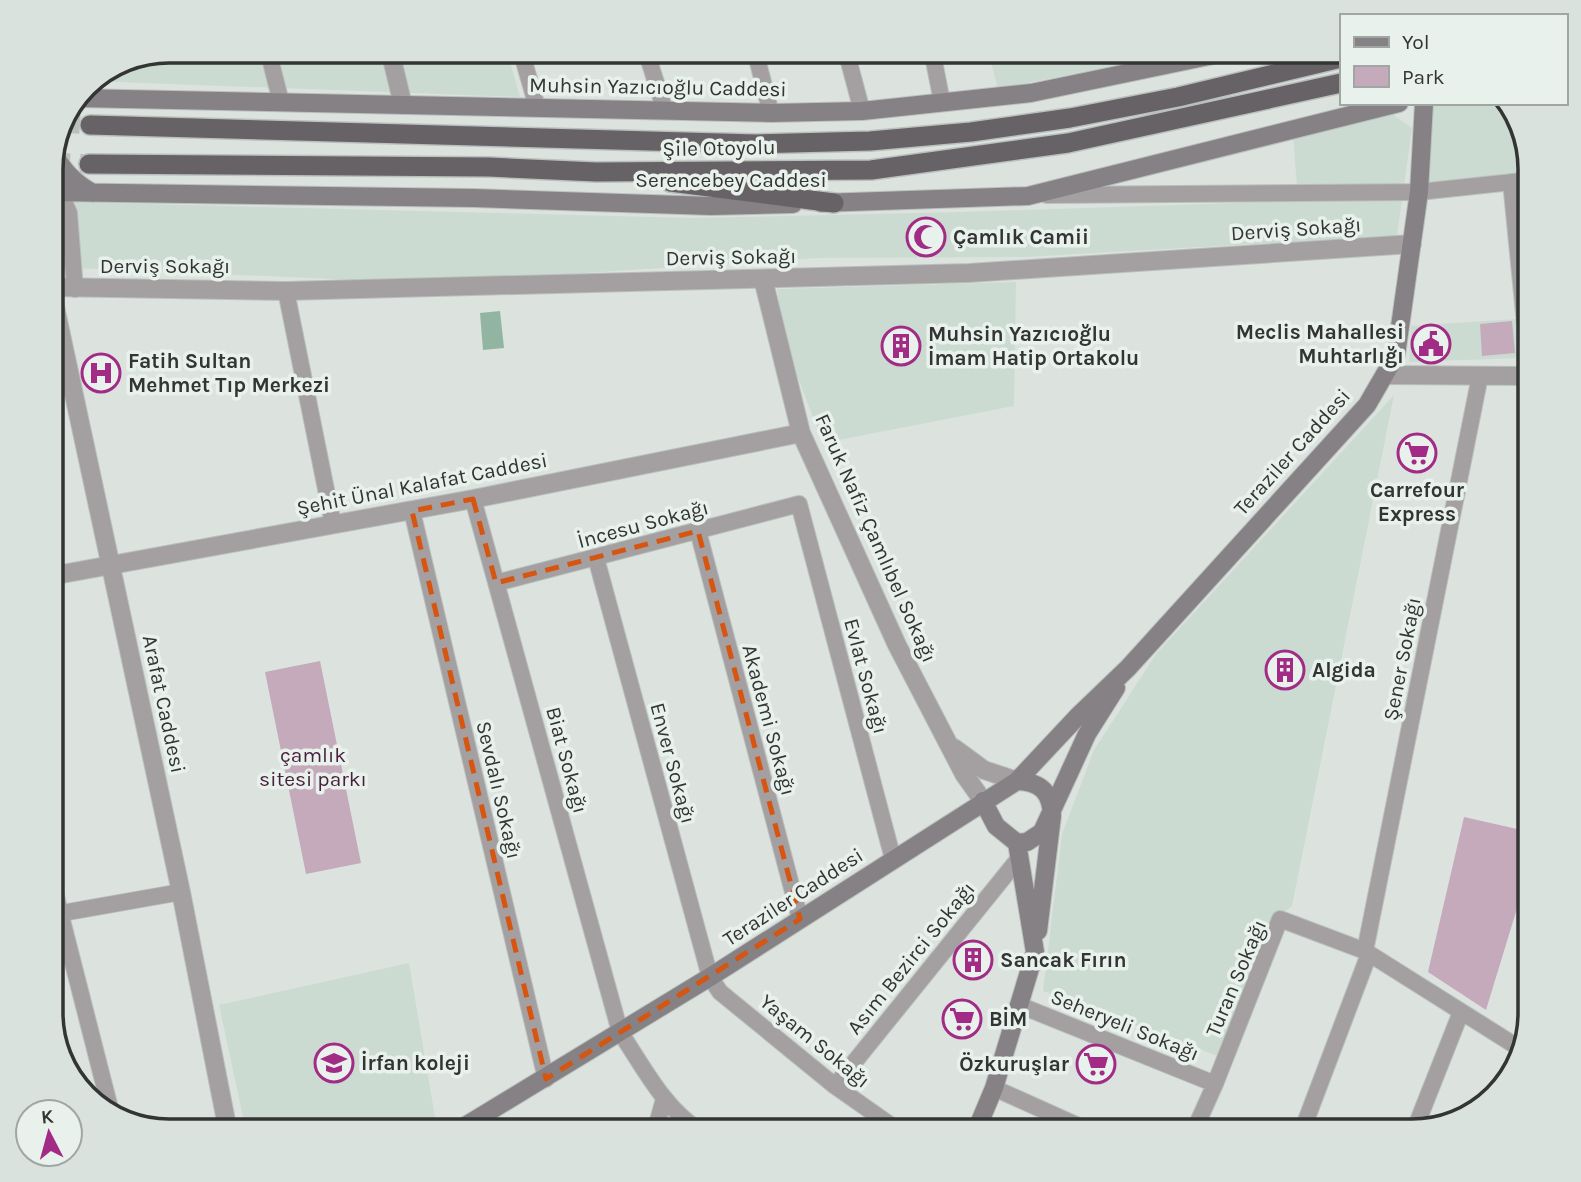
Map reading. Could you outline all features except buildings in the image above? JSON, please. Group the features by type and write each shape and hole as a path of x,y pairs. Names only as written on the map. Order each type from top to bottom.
{"highway":[{"name":"Şile Otoyolu","path":"90,125 743,144 870,141 971,132 1070,118 1178,97 1320,63"},
{"name":"Şile Otoyolu","path":"89,164 489,167 596,172 871,170 1068,143 1340,83"},
{"path":"596,172 834,203"}],"main road":[{"name":"Muhsin Yazıcıoğlu Caddesi","path":"90,99 771,113 862,111 1031,93 1146,63"},
{"name":"Serencebey Caddesi","path":"63,192 474,198 711,206 1028,196 1391,105"},
{"name":"Teraziler Caddesi","path":"478,1119 710,977 1017,781 1128,668 1367,405 1396,355 1419,192 1424,105"},
{"path":"63,167 81,187 93,193"},
{"name":"Teraziler Caddesi","path":"1052,816 1087,734 1128,668"},
{"path":"981,1119 994,1088 1035,952 1052,816 1051,801 1045,789 1031,782 1017,781"},
{"path":"983,801 996,826 1018,850 1035,952"},
{"path":"1018,850 1042,832 1052,816"}],"street":[{"path":"271,63 281,102"},
{"path":"393,63 403,105"},
{"path":"524,63 537,107"},
{"path":"650,63 665,111"},
{"path":"758,63 771,113"},
{"path":"849,63 862,111"},
{"path":"934,63 942,102"},
{"path":"1028,196 1419,192 1518,181"},
{"path":"1511,182 1518,253"},
{"path":"63,204 69,213 75,289"},
{"name":"Derviş Sokağı","path":"63,288 286,291 969,273 1412,244"},
{"name":"Faruk Nafiz Çamlıbel Sokağı","path":"763,279 801,433 897,645 964,774 983,801"},
{"path":"286,291 333,524"},
{"name":"Arafat Caddesi","path":"63,343 181,891 226,1119"},
{"path":"1385,375 1518,375"},
{"name":"Şener Sokağı","path":"1306,1119 1367,953 1480,376"},
{"name":"Şehit Ünal Kalafat Caddesi","path":"63,574 473,499 801,433"},
{"name":"Biat Sokağı","path":"473,499 621,1032 664,1099 682,1119"},
{"name":"İncesu Sokağı","path":"496,583 799,504"},
{"name":"Evlat Sokağı","path":"799,504 893,859"},
{"name":"Sevdalı Sokağı","path":"412,510 546,1079"},
{"name":"Akademi Sokağı","path":"698,531 800,919"},
{"name":"Enver Sokağı","path":"596,558 710,977"},
{"path":"948,744 984,770 1017,781"},
{"name":"Asım Bezirci Sokağı","path":"835,1086 1018,850"},
{"path":"63,913 181,891"},
{"name":"Turan Sokağı","path":"1199,1119 1280,919 1367,953"},
{"path":"63,943 107,1099"},
{"path":"1367,953 1513,1044"},
{"name":"Yaşam Sokağı","path":"710,977 720,992 835,1086 882,1119"},
{"name":"Seheryeli Sokağı","path":"1019,1005 1215,1084"},
{"path":"1418,1119 1461,1012"},
{"path":"994,1088 1063,1119"},
{"path":"658,1119 664,1099"}],"highlighted area":[{"path":"473,499 496,583 698,531 800,919 546,1079 412,511"}],"shaded area":[{"path":"169,63 510,63 520,97 109,82 135,69"},
{"path":"991,63 1127,63 998,89"},
{"path":"1496,105 1514,141 1518,176 1426,187 1431,107"},
{"path":"1392,114 1412,128 1397,236 1025,257 819,258 428,283 76,268 73,202 693,218 1298,201 1293,134"},
{"path":"1016,282 1014,406 823,443 786,347 777,289"},
{"path":"500,311 504,348 483,350 480,313"},
{"path":"1516,319 1518,358 1409,362 1411,326"},
{"path":"1394,395 1292,906 1277,918 1218,1056 1043,991 1062,834 1094,750 1156,654"},
{"path":"409,963 435,1119 243,1119 219,1005"}],"green space":[{"path":"1512,321 1515,353 1482,356 1480,324"},
{"name":"çamlık sitesi parkı","path":"320,661 361,863 306,874 265,672"},
{"path":"1464,817 1518,829 1518,905 1486,1010 1428,972"}],"tunnel":[{"path":"73,124 90,125"},
{"path":"63,163 89,164"}],"place":[{"name":"Çamlık Camii","path":"926,237"},
{"name":"Meclis Mahallesi Muhtarlığı","path":"1431,344"},
{"name":"Muhsin Yazıcıoğlu İmam Hatip Ortakolu","path":"901,346"},
{"name":"Fatih Sultan Mehmet Tıp Merkezi","path":"101,373"},
{"name":"Carrefour Express","path":"1417,453"},
{"name":"Algida","path":"1285,670"},
{"name":"Sancak Fırın","path":"973,960"},
{"name":"BİM","path":"962,1019"},
{"name":"İrfan koleji","path":"334,1063"},
{"name":"Özkuruşlar","path":"1096,1064"}]}
